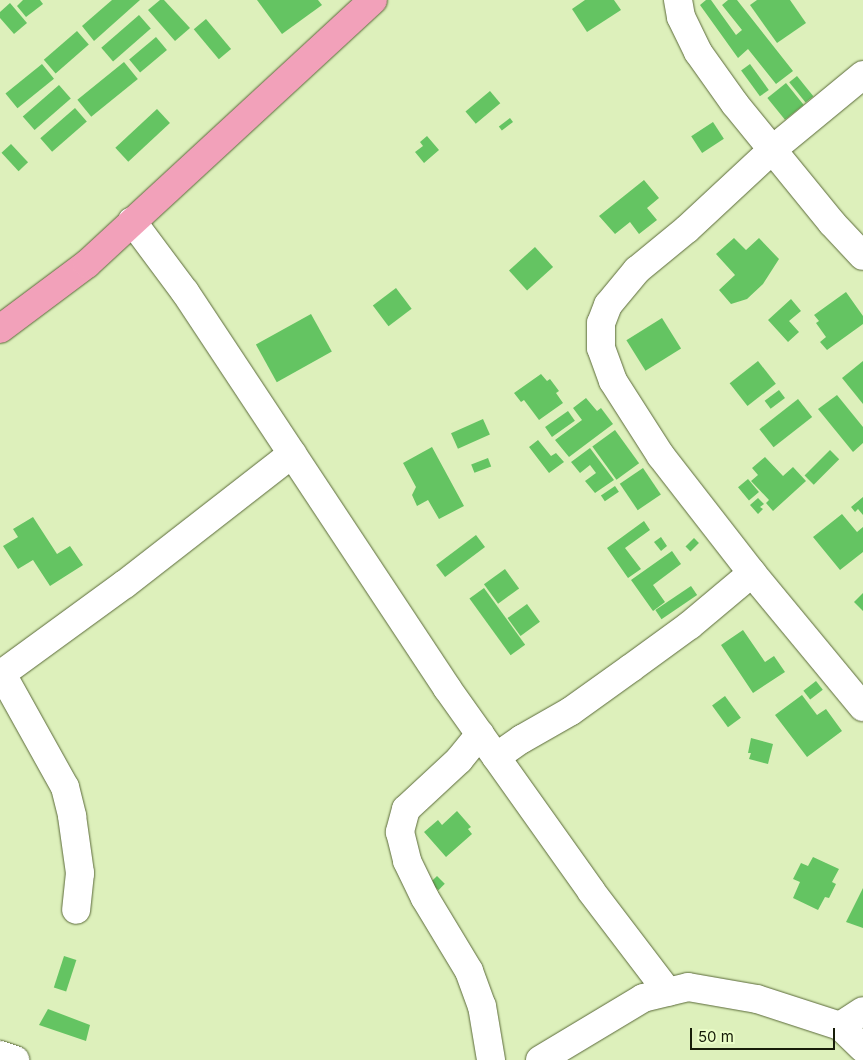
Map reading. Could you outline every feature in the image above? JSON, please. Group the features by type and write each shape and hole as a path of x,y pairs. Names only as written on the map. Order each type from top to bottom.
{"main road":[{"path":"0,329 87,264 372,0"}],"street":[{"path":"678,0 681,17 698,52 772,150 832,223 863,256"},
{"path":"863,75 772,150 687,229 637,270 608,305 600,323 601,348 613,381 662,456 752,573 863,707"},
{"path":"132,221 185,292 480,734 591,891 668,992"},
{"path":"76,910 80,873 72,816 65,787 1,674 125,584 292,454"},
{"path":"496,757 522,739 571,711 631,668 690,625 752,573"},
{"path":"480,734 459,760 406,809 400,832 407,861 425,898 468,971 482,1006 492,1060"},
{"path":"540,1060 643,998 688,988 757,999 840,1026 863,1048"},
{"path":"840,1026 863,1011"},
{"path":"0,1055 15,1060"}],"building":[{"path":"23,0 40,0 43,4 26,17 17,6"},
{"path":"112,0 140,0 94,41 82,26"},
{"path":"160,0 164,0 190,28 175,41 148,10"},
{"path":"257,0 318,0 322,5 282,34"},
{"path":"585,0 614,0 621,10 587,32 572,9"},
{"path":"706,0 711,0 736,35 742,30 722,5 728,0 737,0 793,71 776,84 748,49 738,58 700,5"},
{"path":"757,0 790,0 806,23 777,43 750,5"},
{"path":"10,3 27,23 14,34 0,18 0,12"},
{"path":"139,15 151,29 113,61 101,48"},
{"path":"206,19 231,49 219,59 194,29"},
{"path":"77,31 89,45 56,73 44,60"},
{"path":"156,37 167,50 140,73 129,59"},
{"path":"124,62 138,79 91,117 77,100"},
{"path":"42,64 54,79 17,108 5,94"},
{"path":"750,64 769,90 760,96 741,70"},
{"path":"797,76 813,96 806,102 789,82"},
{"path":"786,83 804,105 785,120 767,98"},
{"path":"59,85 71,99 35,130 23,116"},
{"path":"490,91 500,103 476,124 465,112"},
{"path":"75,108 87,122 52,152 40,138"},
{"path":"157,109 170,123 128,162 115,148"},
{"path":"510,118 513,122 502,130 499,126"},
{"path":"713,122 724,139 702,153 691,136"},
{"path":"427,136 439,150 424,163 415,152 423,146 420,142"},
{"path":"11,144 28,162 19,171 1,153"},
{"path":"644,180 659,198 647,208 657,220 639,234 630,222 615,234 599,216"},
{"path":"734,238 746,250 759,238 779,259 763,284 747,299 731,304 719,290 735,275 716,254"},
{"path":"535,247 553,267 527,290 509,270"},
{"path":"396,288 412,309 388,326 373,305"},
{"path":"846,292 863,316 863,324 827,350 820,342 826,337 816,323 819,321 814,315"},
{"path":"791,299 801,311 789,321 799,332 788,342 768,320"},
{"path":"311,314 332,352 277,382 256,345"},
{"path":"662,318 681,349 645,371 626,340"},
{"path":"758,361 776,384 747,406 730,383"},
{"path":"863,361 863,404 842,378"},
{"path":"541,374 547,381 550,379 559,391 556,393 563,403 539,420 524,400 521,402 514,393"},
{"path":"779,390 785,398 771,409 765,401"},
{"path":"837,395 863,427 863,443 853,452 818,409"},
{"path":"586,398 597,411 601,408 613,424 569,457 555,440 582,420 573,408"},
{"path":"798,399 812,417 774,447 759,429"},
{"path":"568,411 575,421 552,437 545,427"},
{"path":"483,419 490,435 458,449 451,433"},
{"path":"615,430 639,463 616,480 592,446"},
{"path":"538,440 551,456 556,453 564,462 549,473 529,447"},
{"path":"432,447 464,506 439,519 428,500 417,506 412,495 416,487 403,463"},
{"path":"590,448 614,480 595,493 585,481 596,473 590,465 580,473 571,462"},
{"path":"830,450 839,459 814,485 805,475"},
{"path":"765,457 783,476 793,467 806,481 773,511 766,503 769,500 751,481 758,475 752,468"},
{"path":"488,458 491,466 474,473 471,464"},
{"path":"643,468 661,495 638,510 620,484"},
{"path":"748,479 759,492 749,500 738,487"},
{"path":"615,486 619,492 605,501 601,496"},
{"path":"863,497 863,515 858,509 855,512 851,507"},
{"path":"758,498 764,504 760,507 763,509 758,514 750,505"},
{"path":"842,514 857,532 863,527 863,552 840,570 813,537"},
{"path":"33,517 57,554 70,546 83,565 50,586 33,560 18,569 3,546 18,537 13,529"},
{"path":"644,521 650,530 625,548 641,569 628,578 607,548"},
{"path":"476,535 485,547 445,577 436,565"},
{"path":"661,537 667,546 661,551 654,542"},
{"path":"694,538 699,543 690,551 686,546"},
{"path":"672,551 681,564 653,585 665,602 653,611 631,580"},
{"path":"505,569 519,588 498,604 484,584"},
{"path":"691,586 697,595 662,619 655,610"},
{"path":"484,588 525,645 511,655 469,599"},
{"path":"863,593 863,611 854,602"},
{"path":"527,604 540,622 521,636 508,618"},
{"path":"743,630 765,662 774,656 785,672 753,693 721,645"},
{"path":"816,681 823,690 810,700 803,691"},
{"path":"802,695 817,715 826,709 842,731 807,757 775,715"},
{"path":"725,696 741,718 728,727 712,705"},
{"path":"751,738 773,744 768,764 749,759 751,753 748,753"},
{"path":"457,811 471,827 468,829 472,834 446,857 424,832 438,820 442,825"},
{"path":"813,857 839,869 832,882 836,884 829,898 825,897 818,910 793,898 800,882 793,879 801,863 808,866"},
{"path":"437,876 445,884 438,890 431,882"},
{"path":"863,888 863,928 846,922"},
{"path":"64,956 76,960 66,991 54,987"},
{"path":"48,1009 90,1025 86,1041 39,1025"}]}
